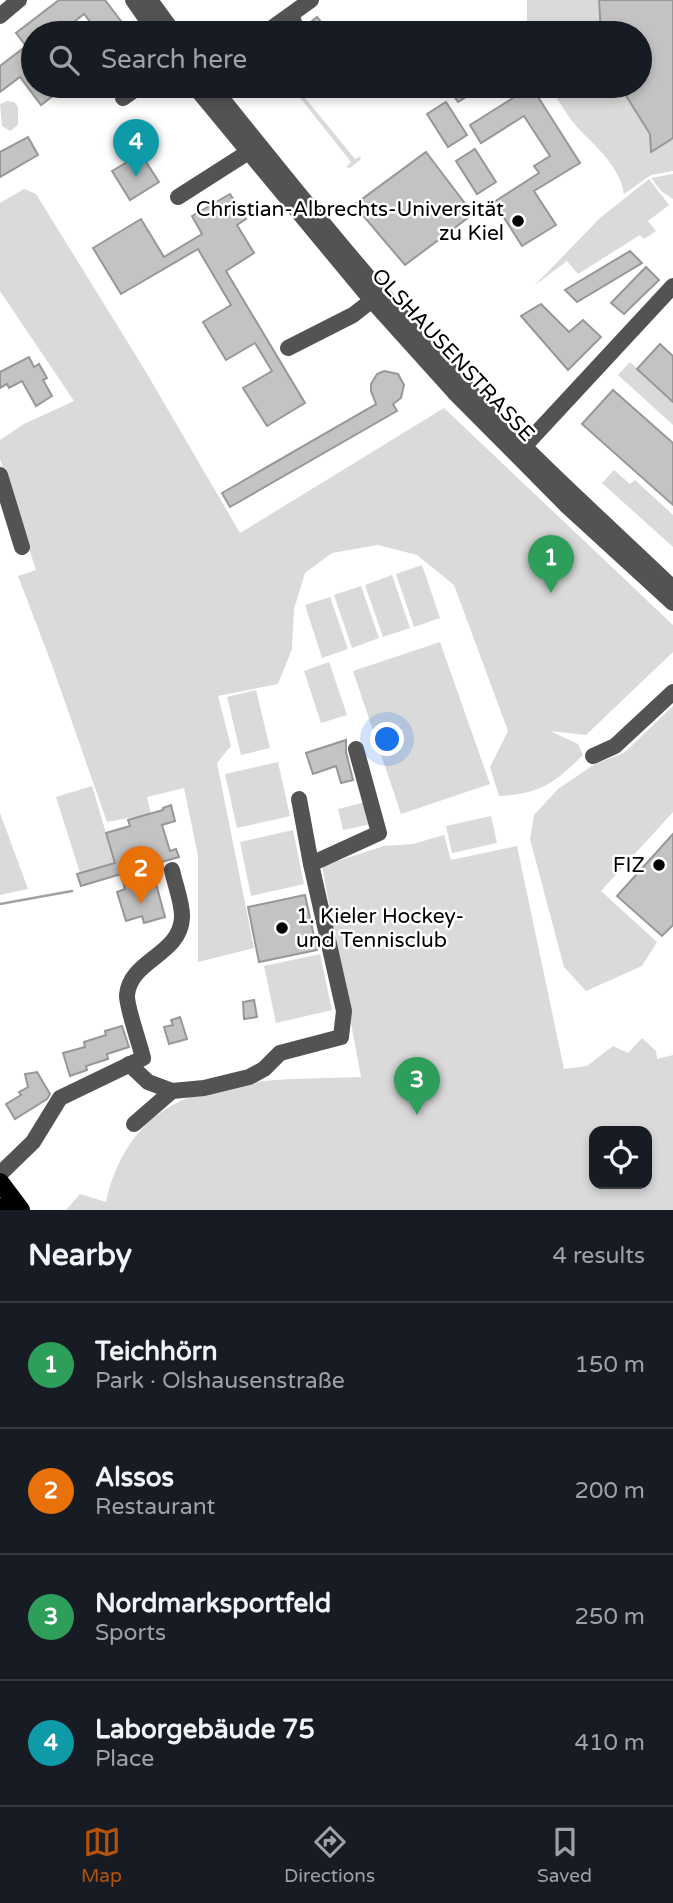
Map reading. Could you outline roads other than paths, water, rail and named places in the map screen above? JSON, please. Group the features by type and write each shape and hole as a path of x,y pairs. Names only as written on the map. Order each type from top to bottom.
{"main road":[{"path":"0,1182 21,1210"}],"street":[{"path":"0,16 19,0"},
{"path":"133,0 148,21"},
{"path":"150,0 165,21"},
{"path":"282,21 311,0"},
{"path":"291,15 293,21"},
{"name":"OLSHAUSENSTRASSE","path":"204,98 377,297 472,394 566,505 673,603"},
{"name":"OLSHAUSENSTRASSE","path":"221,98 377,297"},
{"path":"178,197 250,151"},
{"path":"520,451 673,286"},
{"path":"288,348 353,315 377,297"},
{"name":"OLSHAUSENSTRASSE","path":"520,451 673,588"},
{"path":"0,475 22,547"},
{"path":"593,756 615,746 673,691"},
{"path":"311,864 379,833 356,750"},
{"path":"172,870 182,917 178,934 162,953 134,974 127,996 136,1061 148,1082 172,1091 204,1088 249,1077 264,1069 280,1054 341,1037 344,1011 299,799"},
{"path":"0,1174 29,1147 60,1098 136,1061"},
{"path":"134,1124 172,1091"}],"waterway":[{"path":"0,904 72,891"}],"place":[{"name":"Laborgebäude 75","path":"136,177"},
{"name":"Christian-Albrechts-Universität zu Kiel","path":"518,221"},
{"name":"Teichhörn","path":"551,593"},
{"name":"FIZ","path":"659,865"},
{"name":"Alssos","path":"141,904"},
{"name":"1. Kieler Hockey- und Tennisclub","path":"282,928"},
{"name":"Nordmarksportfeld","path":"417,1115"}]}
